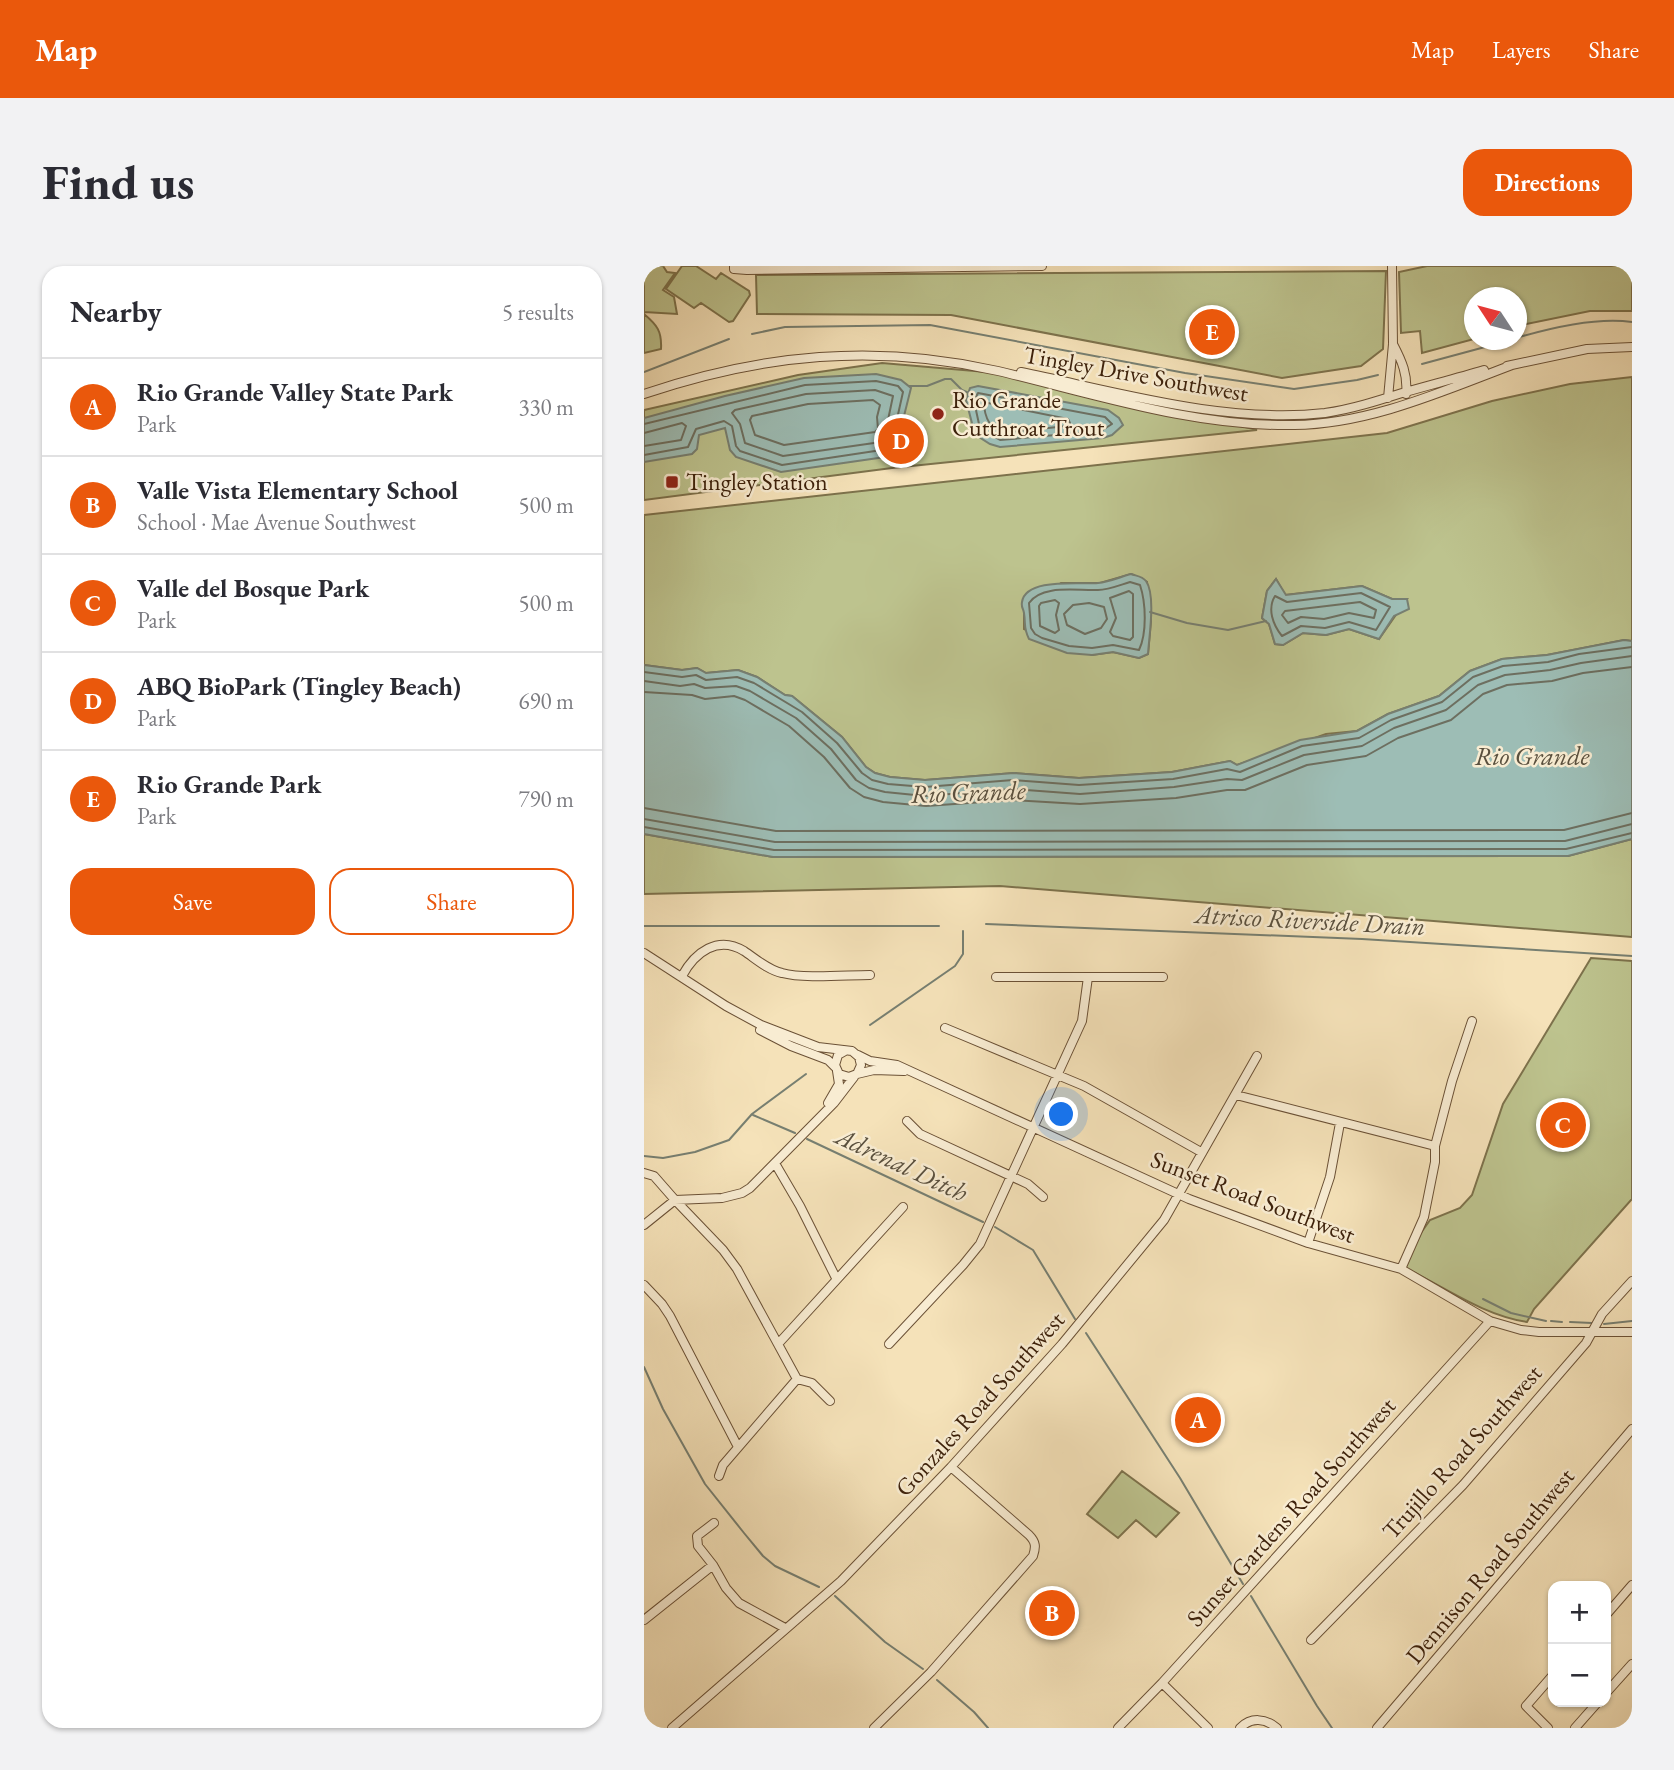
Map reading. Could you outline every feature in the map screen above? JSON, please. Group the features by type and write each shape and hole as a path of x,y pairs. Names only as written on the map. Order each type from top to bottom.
{"street":[{"path":"734,268 1042,266"},
{"path":"1388,398 1393,344 1392,266"},
{"path":"1393,344 1407,379 1404,404"},
{"name":"Tingley Drive Southwest","path":"999,371 1015,371 1213,410 1257,415 1328,412 1371,404 1406,392 1512,365 1587,349 1632,347"},
{"name":"Tingley Drive Southwest","path":"644,394 722,370 810,356 901,356 999,371 1151,408 1257,425 1328,422 1404,404 1512,365"},
{"path":"682,976 698,953 724,944 742,950 785,974 870,975"},
{"path":"644,953 763,1032 828,1060 845,1077 856,1074"},
{"path":"996,977 1163,977"},
{"path":"889,1344 973,1254 1082,1021 1088,977"},
{"path":"644,1225 675,1200 722,1198 742,1193 759,1181 837,1100 861,1065 858,1055 852,1051 818,1047 780,1034 726,1006"},
{"path":"1401,1269 1424,1217 1435,1162 1435,1146 1452,1081 1472,1021"},
{"path":"945,1028 1084,1086 1201,1153"},
{"path":"815,1122 836,1092 839,1084 837,1057 845,1051"},
{"name":"Sunset Road Southwest","path":"858,1055 870,1061 897,1065 1177,1193 1308,1243 1401,1269 1490,1321 1539,1332 1632,1332"},
{"name":"Gonzales Road Southwest","path":"672,1728 841,1581 951,1467 1089,1313 1164,1220 1257,1056"},
{"name":"Sunset Road Southwest","path":"856,1074 882,1069 907,1071"},
{"path":"1236,1095 1435,1146"},
{"path":"907,1121 920,1134 1033,1186 1043,1198"},
{"path":"1308,1243 1330,1177 1340,1123"},
{"path":"776,1165 836,1278"},
{"path":"644,1173 654,1176 730,1259 797,1379 813,1383 830,1401"},
{"path":"778,1344 903,1207"},
{"name":"Trujillo Road Southwest","path":"1311,1640 1463,1485 1586,1343 1602,1314 1632,1281"},
{"path":"644,1285 662,1304 738,1447"},
{"name":"Sunset Gardens Road Southwest","path":"1118,1728 1162,1683 1490,1321"},
{"path":"719,1476 723,1465 797,1379"},
{"name":"Dennison Road Southwest","path":"1377,1728 1632,1429"},
{"path":"874,1728 931,1672 1033,1556 1035,1544 1029,1535 951,1467"},
{"path":"715,1523 697,1536 698,1546 739,1603 785,1629"},
{"path":"644,1620 713,1565"},
{"path":"1611,1609 1632,1585"},
{"path":"1611,1687 1632,1664"},
{"path":"1548,1681 1526,1706 1548,1728"},
{"path":"1162,1683 1208,1728"},
{"path":"1575,1728 1594,1707"},
{"path":"1240,1728 1251,1720 1266,1720 1277,1728"}],"green space":[{"path":"644,266 663,266 667,272 675,273 663,290 674,297 677,314 644,312"},
{"path":"682,266 696,266 716,279 721,273 749,291 750,295 733,321 729,322 701,303 694,308 666,289"},
{"path":"1427,266 1632,266 1632,311 1590,311 1527,324 1527,287 1464,287 1464,342 1422,353 1420,331 1401,333 1399,272"},
{"path":"1386,271 1383,349 1361,366 1282,378 951,315 757,314 756,275"},
{"path":"644,314 658,329 661,349 644,353"},
{"path":"882,363 1045,377 1257,430 892,468 644,500 644,410 798,375"},
{"path":"1632,377 1632,641 1624,640 1547,655 1502,659 1470,671 1439,696 1388,714 1357,731 1326,734 1237,765 1230,761 1172,772 1079,778 1014,773 925,780 890,777 866,767 842,737 792,696 785,695 757,677 738,670 706,673 697,668 682,670 644,665 644,515 1387,433 1492,401 1570,384","holes":["1131,574 1147,582 1151,621 1148,654 1139,658 1113,652 1092,655 1024,629 1024,612 1061,583 1100,583","1276,579 1285,595 1362,586 1392,599 1407,599 1379,639 1349,629 1326,635 1303,633 1283,645 1275,644 1269,624 1262,618 1267,591"]},
{"path":"644,834 773,857 1568,856 1632,839 1632,937 1000,886 644,894"},
{"path":"1591,958 1632,961 1632,1199 1534,1309 1527,1322 1479,1307 1405,1268 1418,1237 1430,1220 1460,1208 1472,1195 1503,1104"},
{"path":"1122,1471 1179,1513 1156,1537 1136,1520 1118,1538 1087,1514"}],"water":[{"path":"876,374 901,380 911,388 903,420 907,435 906,448 899,455 781,472 736,457 730,450 725,428 699,435 697,449 692,454 644,462 644,418 804,378"},
{"path":"978,386 1108,410 1119,418 1123,425 1112,435 1103,438 1000,447 979,437 973,427 966,400 970,388"},
{"path":"1131,574 1146,581 1151,596 1148,654 1139,658 1113,652 1092,655 1067,653 1029,639 1022,604 1026,594 1033,589 1055,584 1102,582"},
{"path":"1276,579 1286,595 1362,586 1392,599 1407,599 1409,609 1394,616 1379,639 1349,629 1326,635 1303,633 1283,645 1275,644 1269,624 1262,618 1267,591"},
{"name":"Rio Grande","path":"1624,640 1632,641 1632,839 1568,856 773,857 644,834 644,665 682,670 697,668 706,673 738,670 757,677 785,695 792,696 842,737 866,767 890,777 925,780 1014,773 1079,778 1172,772 1230,761 1237,765 1300,740 1357,731 1388,714 1439,696 1470,671 1502,659 1547,655"}],"waterway":[{"path":"1527,335 1589,322 1632,322"},
{"path":"752,334 785,327 930,325 1185,373 1294,389 1378,375"},
{"path":"644,372 729,339"},
{"path":"1422,364 1474,350"},
{"path":"909,386 927,386 951,379 969,393"},
{"path":"1150,612 1187,623 1228,630 1266,621"},
{"name":"Atrisco Riverside Drain","path":"986,924 1362,939 1632,956"},
{"name":"Atrisco Riverside Drain","path":"644,926 939,926"},
{"path":"870,1025 955,966 963,954 963,931"},
{"path":"644,1156 663,1158 695,1152 729,1140 752,1114 806,1074"},
{"name":"Adrenal Ditch","path":"753,1115 795,1133"},
{"name":"Adrenal Ditch","path":"807,1139 983,1222"},
{"name":"Adrenal Ditch","path":"995,1227 1033,1250 1075,1319"},
{"path":"1483,1299 1511,1313 1546,1321"},
{"path":"1551,1321 1562,1322"},
{"path":"1604,1324 1632,1321"},
{"path":"1570,1322 1592,1323"},
{"name":"Adrenal Ditch","path":"1086,1333 1180,1478 1243,1584"},
{"path":"644,1367 663,1409 705,1484 763,1556 775,1566 819,1587"},
{"path":"835,1596 885,1642 923,1669"},
{"name":"Adrenal Ditch","path":"1251,1596 1332,1728"},
{"path":"937,1680 988,1728"}],"place":[{"name":"Rio Grande Park","path":"1212,332"},
{"name":"Rio Grande Cutthroat Trout","path":"938,414"},
{"name":"ABQ BioPark (Tingley Beach)","path":"901,441"},
{"name":"Tingley Station","path":"672,482"},
{"name":"Valle del Bosque Park","path":"1563,1125"},
{"name":"Rio Grande Valley State Park","path":"1198,1420"},
{"name":"Valle Vista Elementary School","path":"1052,1613"}]}
